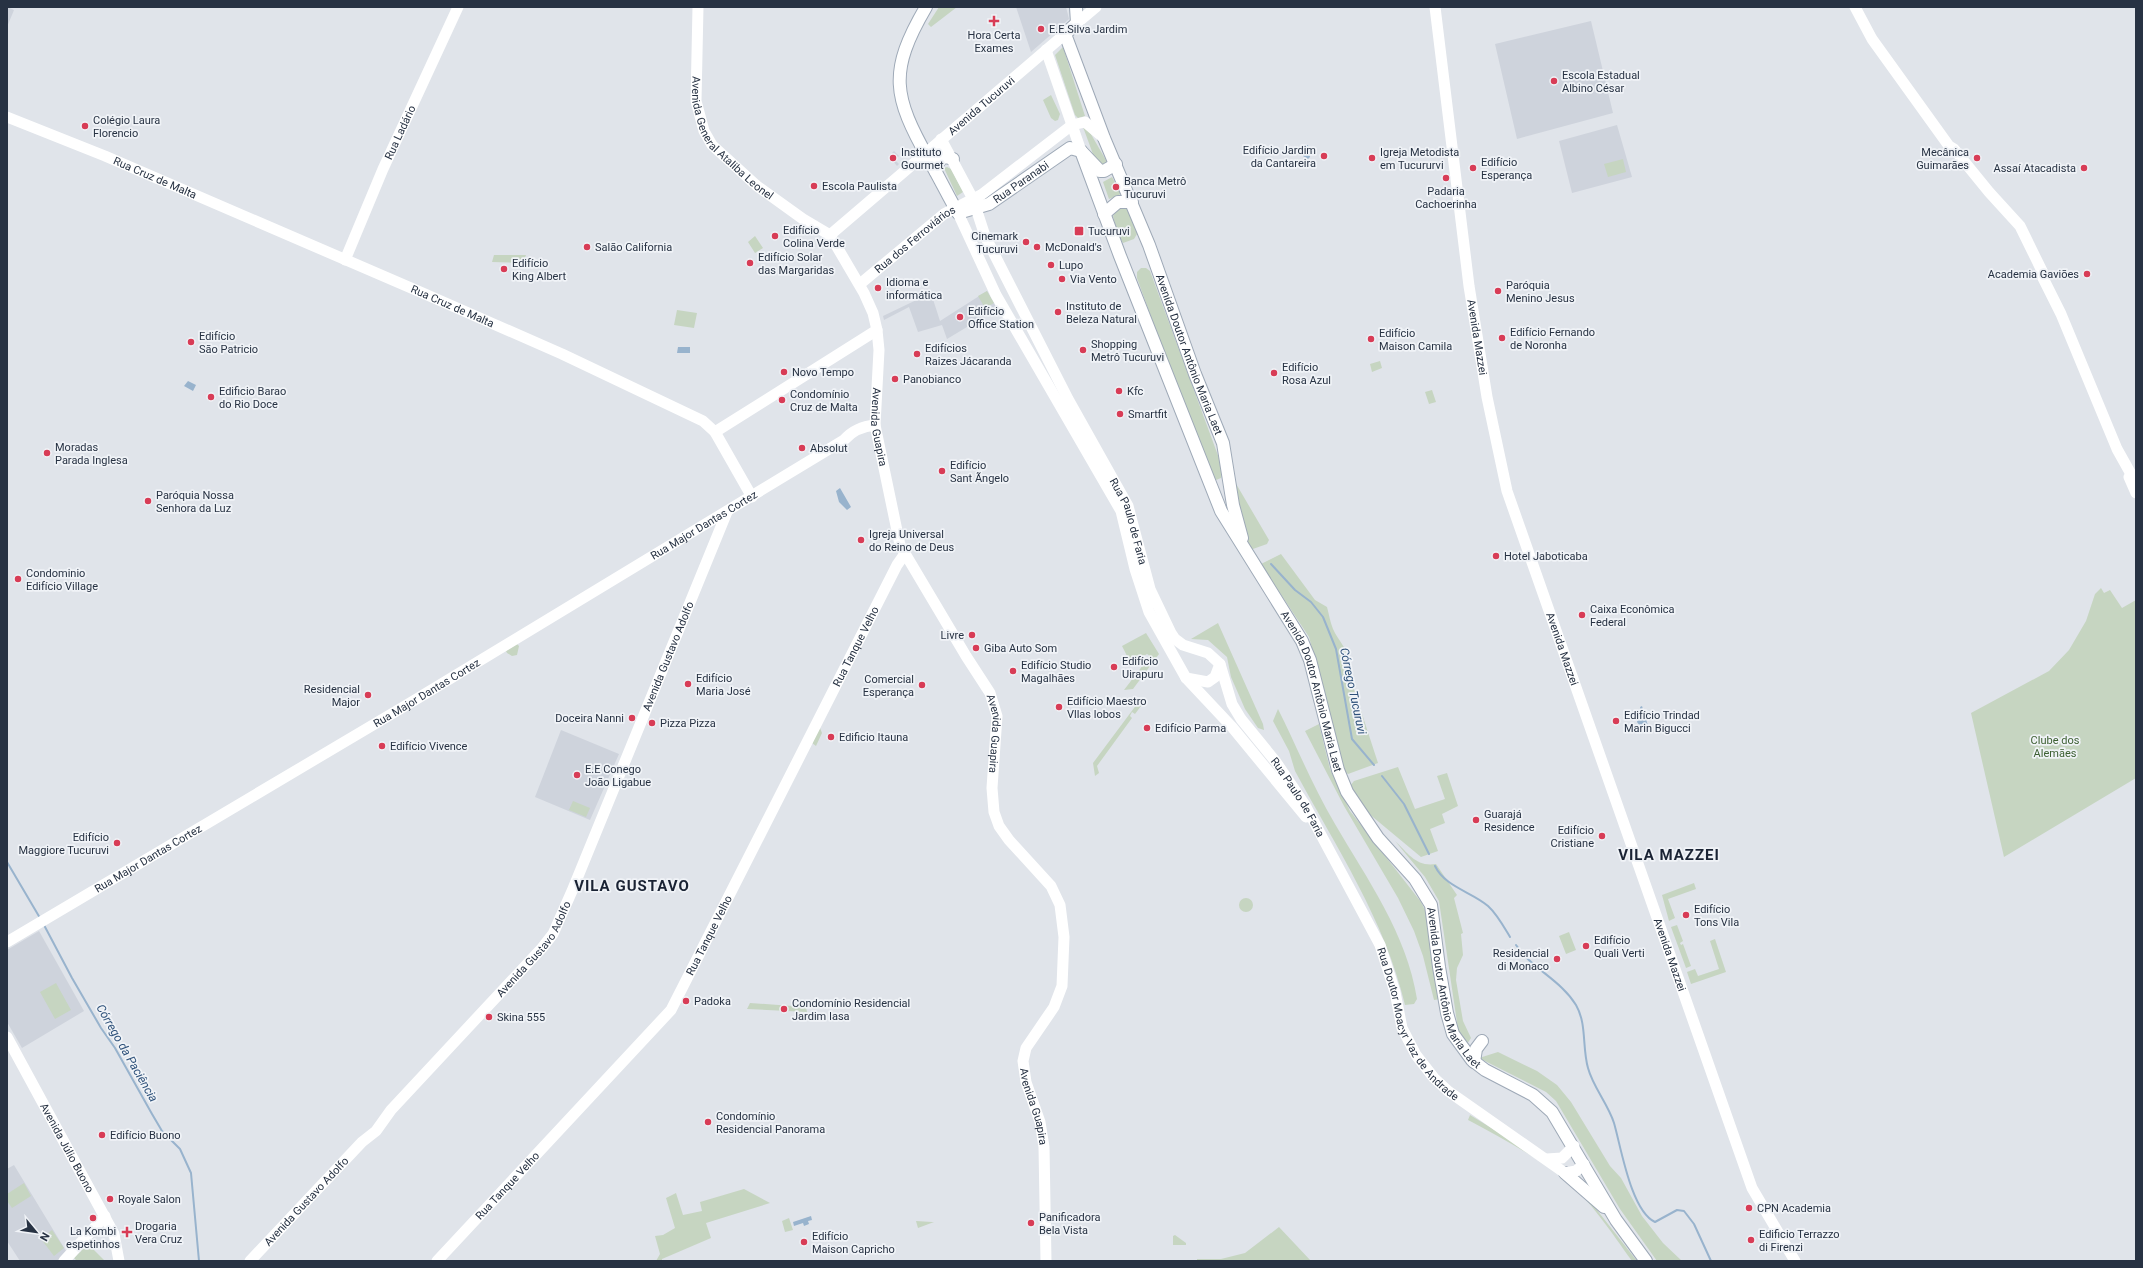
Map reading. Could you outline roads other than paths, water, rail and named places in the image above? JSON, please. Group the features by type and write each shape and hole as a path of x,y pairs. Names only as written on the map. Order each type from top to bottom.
{"main road":[{"name":"Rua Paulo de Faria","path":"926,7 915,27 904,53 899,83 903,109 913,131 956,211"},
{"path":"1076,7 1077,23"},
{"name":"Avenida Tucuruvi","path":"1065,34 1077,23"},
{"name":"Avenida Doutor Antônio Maria Laet","path":"1065,34 1104,138 1132,202 1195,374 1223,443 1233,505 1246,550"},
{"name":"Rua Paranabi","path":"956,211 975,204 989,204 1064,150 1074,147 1081,150"},
{"name":"Avenida Doutor Antônio Maria Laet","path":"1081,150 1100,171 1104,171 1116,164"},
{"name":"Avenida Doutor Antônio Maria Laet","path":"1081,150 1104,214 1221,511 1302,641 1310,660 1338,770 1347,792 1378,838 1415,879 1431,905 1447,1013 1453,1034 1474,1062 1544,1102 1574,1146 1616,1220 1646,1261"},
{"path":"936,172 938,163 941,159 946,157 953,159"},
{"path":"1104,214 1118,202 1132,202"},
{"path":"1206,476 1215,481 1220,481 1228,475"},
{"path":"1462,1048 1479,1039 1474,1062"},
{"path":"1566,1173 1594,1197 1616,1220"}],"street":[{"name":"Rua Ladário","path":"346,260 383,169 458,7"},
{"name":"Avenida General Ataliba Leonel","path":"698,7 696,101 704,131 712,145 757,186 803,219 830,235"},
{"name":"Avenida Tucuruvi","path":"1077,23 1096,7"},
{"name":"Avenida Mazzei","path":"1435,7 1468,282 1485,389 1507,491 1752,1188 1795,1261"},
{"path":"1855,7 1872,39 1949,146 1949,153 1984,196 2015,230 2039,274 2042,276 2061,314 2136,494"},
{"name":"Avenida Tucuruvi","path":"830,235 1065,34"},
{"name":"Avenida Doutor Antônio Maria Laet","path":"1046,50 1081,150"},
{"name":"Rua Cruz de Malta","path":"7,117 105,156 588,366 703,421 715,432"},
{"path":"1072,125 1085,122 1104,138"},
{"name":"Rua Paranabi","path":"975,204 1072,125"},
{"name":"Rua Paulo de Faria","path":"941,139 953,159 975,204 985,236 1068,399 1128,506 1150,589 1175,639 1188,647 1208,653 1220,664 1228,692 1241,719 1276,762 1305,805 1320,832"},
{"name":"Rua Paulo de Faria","path":"956,211 996,295 1030,351 1063,414 1121,511 1135,569 1149,612 1186,678 1232,727 1320,832"},
{"name":"Rua dos Ferroviários","path":"860,284 944,214 956,211"},
{"name":"Avenida Guapira","path":"830,235 860,284 873,313 877,330 878,350 875,425 896,532 904,555 990,693 997,716 992,788 994,812 999,826 1009,840 1051,886 1060,906 1064,937 1062,986 1054,1007 1026,1048 1023,1061 1026,1082 1040,1122 1044,1147 1046,1261"},
{"path":"752,497 715,432 877,330"},
{"path":"1030,351 1036,344 1041,345"},
{"name":"Rua Major Dantas Cortez","path":"7,942 727,512 844,440 850,440 875,425"},
{"path":"2117,448 2136,483"},
{"name":"Avenida Gustavo Adolfo","path":"250,1261 362,1142 376,1131 391,1110 542,948 553,934 727,512"},
{"name":"Rua Tanque Velho","path":"438,1261 672,1010 897,565 904,555"},
{"path":"1186,678 1208,682 1215,677 1220,664"},
{"name":"Rua Doutor Moacyr Vaz de Andrade","path":"1320,832 1380,945 1395,992 1402,1028 1416,1055 1434,1078 1448,1091 1566,1173"},
{"name":"Avenida Júlio Buono","path":"7,1037 105,1216 114,1234 119,1261"},
{"path":"1547,1159 1562,1158 1574,1146"},
{"path":"1566,1173 1576,1171 1584,1164"},
{"path":"64,1261 105,1216"}],"water":[{"path":"1303,145 1308,145 1310,157 1308,159 1303,156"},
{"path":"678,347 690,347 690,353 677,353"},
{"path":"188,381 196,385 193,391 184,386"},
{"path":"840,488 851,507 847,510 839,502 836,491"},
{"path":"1642,706 1649,729 1648,730 1647,727 1640,726 1637,722 1641,711 1640,707"},
{"path":"811,1216 812,1220 808,1221 809,1224 804,1226 803,1223 794,1226 793,1222"}],"waterway":[{"name":"Córrego Tucuruvi","path":"1271,564 1295,590 1311,602 1323,617 1336,649 1352,739 1374,765"},
{"name":"Córrego Tucuruvi","path":"1382,776 1404,804 1429,854"},
{"name":"Córrego da Paciência","path":"7,862 40,918"},
{"name":"Córrego Tucuruvi","path":"1435,866 1445,879 1488,906 1510,937"},
{"name":"Córrego da Paciência","path":"44,925 72,978 101,1028 115,1048 162,1131 180,1149 191,1173 199,1261"},
{"name":"Córrego Tucuruvi","path":"1516,945 1530,961 1563,988 1576,1005 1582,1020 1586,1060 1590,1075 1614,1123 1628,1177 1639,1205 1647,1216 1655,1222 1677,1210 1684,1211 1694,1224 1711,1261"}],"place":[{"name":"Hora Certa Exames","path":"994,21"},
{"name":"E.E.Silva Jardim","path":"1041,29"},
{"name":"Escola Estadual Albino César","path":"1554,81"},
{"name":"Colégio Laura Florencio","path":"85,126"},
{"name":"Edifício Jardim da Cantareira","path":"1324,156"},
{"name":"Instituto Gourmet","path":"893,158"},
{"name":"Igreja Metodista em Tucururvi","path":"1372,158"},
{"name":"Mecânica Guimarães","path":"1977,158"},
{"name":"Edifício Esperança","path":"1473,168"},
{"name":"Assaí Atacadista","path":"2084,168"},
{"name":"Padaria Cachoerinha","path":"1446,178"},
{"name":"Escola Paulista","path":"814,186"},
{"name":"Banca Metrô Tucuruvi","path":"1116,187"},
{"name":"Tucuruvi","path":"1079,231"},
{"name":"Edifício Colina Verde","path":"775,236"},
{"name":"Cinemark Tucuruvi","path":"1026,242"},
{"name":"Salão California","path":"587,247"},
{"name":"McDonald's","path":"1037,247"},
{"name":"Edifício Solar das Margaridas","path":"750,263"},
{"name":"Lupo","path":"1051,265"},
{"name":"Edifício King Albert","path":"504,269"},
{"name":"Academia Gaviões","path":"2087,274"},
{"name":"Via Vento","path":"1062,279"},
{"name":"Idioma e informática","path":"878,288"},
{"name":"Paróquia Menino Jesus","path":"1498,291"},
{"name":"Instituto de Beleza Natural","path":"1058,312"},
{"name":"Edifício Office Station","path":"960,317"},
{"name":"Edifício Fernando de Noronha","path":"1502,338"},
{"name":"Edifício Maison Camila","path":"1371,339"},
{"name":"Edifício São Patricio","path":"191,342"},
{"name":"Shopping Metrô Tucuruvi","path":"1083,350"},
{"name":"Edifícios Raizes Jácaranda","path":"917,354"},
{"name":"Novo Tempo","path":"784,372"},
{"name":"Edifício Rosa Azul","path":"1274,373"},
{"name":"Panobianco","path":"895,379"},
{"name":"Kfc","path":"1119,391"},
{"name":"Edificio Barao do Rio Doce","path":"211,397"},
{"name":"Condomínio Cruz de Malta","path":"782,400"},
{"name":"Smartfit","path":"1120,414"},
{"name":"Absolut","path":"802,448"},
{"name":"Moradas Parada Inglesa","path":"47,453"},
{"name":"Edifício Sant Ãngelo","path":"942,471"},
{"name":"Paróquia Nossa Senhora da Luz","path":"148,501"},
{"name":"Igreja Universal do Reino de Deus","path":"861,540"},
{"name":"Hotel Jaboticaba","path":"1496,556"},
{"name":"Condominio Edifício Village","path":"18,579"},
{"name":"Caixa Econômica Federal","path":"1582,615"},
{"name":"Livre","path":"972,635"},
{"name":"Giba Auto Som","path":"976,648"},
{"name":"Edifício Uirapuru","path":"1114,667"},
{"name":"Edifício Studio Magalhães","path":"1013,671"},
{"name":"Edifício Maria José","path":"688,684"},
{"name":"Comercial Esperança","path":"922,685"},
{"name":"Residencial Major","path":"368,695"},
{"name":"Edifício Maestro Vllas lobos","path":"1059,707"},
{"name":"Doceira Nanni","path":"632,718"},
{"name":"Edifício Trindad Marin Bigucci","path":"1616,721"},
{"name":"Pizza Pizza","path":"652,723"},
{"name":"Edifício Parma","path":"1147,728"},
{"name":"Edificio Itauna","path":"831,737"},
{"name":"Edifício Vivence","path":"382,746"},
{"name":"E.E Conego João Ligabue","path":"577,775"},
{"name":"Guarajá Residence","path":"1476,820"},
{"name":"Edifício Cristiane","path":"1602,836"},
{"name":"Edifício Maggiore Tucuruvi","path":"117,843"},
{"name":"Edifício Tons Vila","path":"1686,915"},
{"name":"Edifício Quali Verti","path":"1586,946"},
{"name":"Residencial di Monaco","path":"1557,959"},
{"name":"Padoka","path":"686,1001"},
{"name":"Condomínio Residencial Jardim Iasa","path":"784,1009"},
{"name":"Skina 555","path":"489,1017"},
{"name":"Condomínio Residencial Panorama","path":"708,1122"},
{"name":"Edifício Buono","path":"102,1135"},
{"name":"Royale Salon","path":"110,1199"},
{"name":"CPN Academia","path":"1749,1208"},
{"name":"La Kombi espetinhos","path":"93,1218"},
{"name":"Panificadora Bela Vista","path":"1031,1223"},
{"name":"Drogaria Vera Cruz","path":"127,1232"},
{"name":"Edificio Terrazzo di Firenzi","path":"1751,1240"},
{"name":"Edifício Maison Capricho","path":"804,1242"}],"district":[{"name":"VILA MAZZEI","path":"1669,855"},
{"name":"VILA GUSTAVO","path":"632,886"}],"park label":[{"name":"Clube dos Alemães","path":"2055,746"}]}
